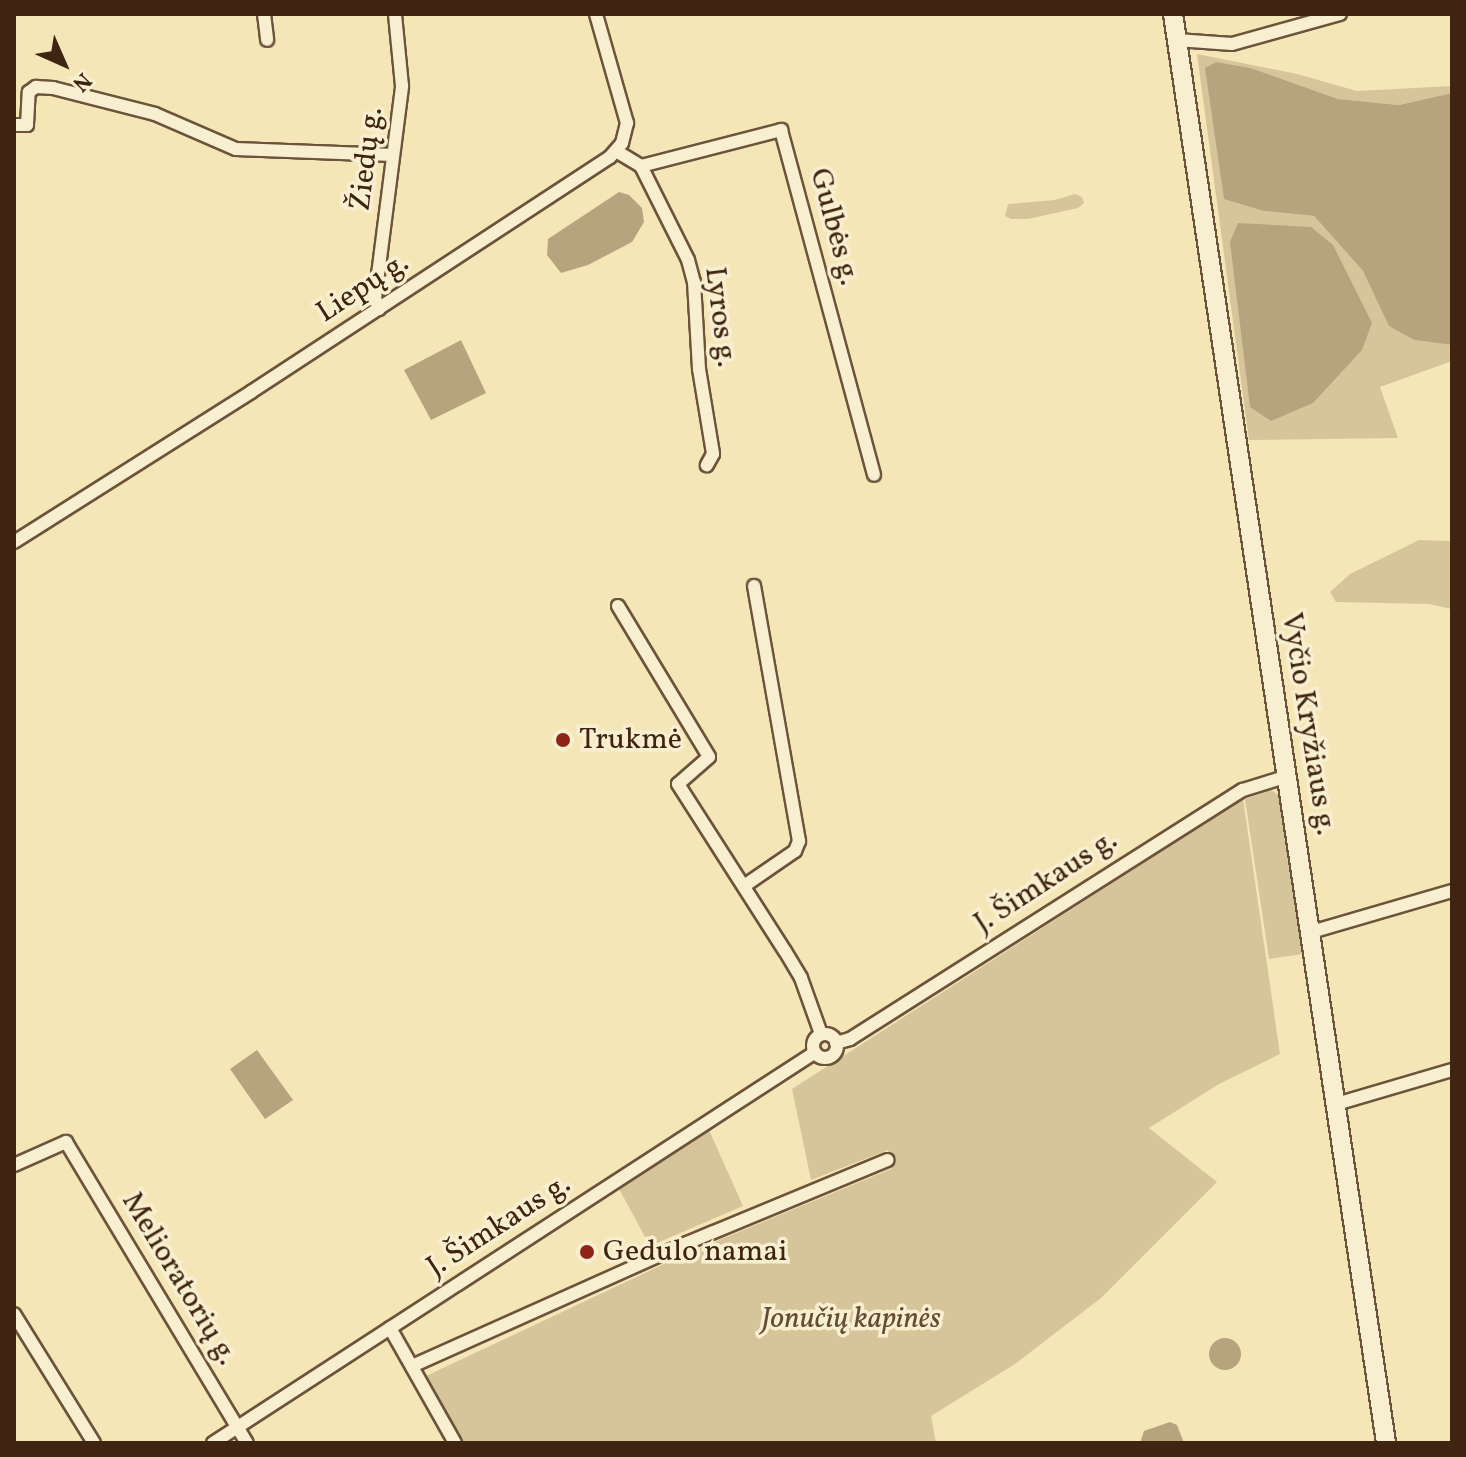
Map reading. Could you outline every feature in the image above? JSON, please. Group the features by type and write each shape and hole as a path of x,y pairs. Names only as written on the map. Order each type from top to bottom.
{"street":[{"path":"264,14 267,40"},
{"name":"Žiedų g.","path":"379,309 375,298 402,86 395,14"},
{"path":"596,14 627,123 626,134 616,151 641,166"},
{"name":"Vyčio Kryžiaus g.","path":"1173,14 1386,1443"},
{"path":"1177,40 1232,44 1340,14"},
{"path":"14,125 27,125 29,92 36,87 53,88 155,114 236,149 393,155"},
{"name":"Gulbės g.","path":"641,166 781,130 874,475"},
{"name":"Liepų g.","path":"14,542 379,309 616,151"},
{"name":"Lyros g.","path":"641,166 688,260 694,282 699,369 713,454 707,465"},
{"path":"744,886 795,851 799,841 754,586"},
{"path":"618,606 709,757 678,784 801,978 821,1034"},
{"name":"J. Šimkaus g.","path":"213,1443 814,1053 824,1059 831,1057 836,1043 850,1039 1203,813 1243,790 1288,776"},
{"path":"1311,932 1452,891"},
{"path":"814,1053 813,1042 821,1034 829,1034 836,1043"},
{"path":"1336,1104 1452,1070"},
{"name":"Melioratorių g.","path":"14,1165 66,1142 247,1443"},
{"path":"412,1366 687,1243 887,1160"},
{"path":"14,1314 94,1443"},
{"path":"390,1328 455,1443"}],"green space":[{"path":"1197,54 1297,74 1357,91 1452,86 1452,93 1399,105 1338,99 1251,68 1216,62 1264,211 1314,216 1363,271 1390,326 1414,340 1452,345 1452,361 1380,387 1398,438 1249,440"},
{"path":"1075,194 1082,197 1084,203 1078,208 1028,219 1005,216 1008,204 1055,200"},
{"path":"1419,540 1452,541 1452,609 1429,604 1336,602 1330,592 1350,574"},
{"path":"1271,790 1283,798 1303,954 1269,959 1245,799"},
{"name":"Jonučių kapinės","path":"1243,799 1280,1054 1219,1084 1149,1128 1217,1182 1101,1298 1015,1364 931,1416 936,1443 461,1443 426,1376 683,1255 891,1169 888,1150 811,1180 792,1089"},
{"path":"709,1130 743,1206 650,1246 619,1189"}],"shaded area":[{"path":"1216,62 1251,68 1338,99 1399,105 1452,93 1452,345 1414,340 1389,326 1363,271 1314,216 1264,211 1224,199 1205,68"},
{"path":"619,192 629,195 642,208 644,222 632,242 588,265 561,273 547,255 548,239"},
{"path":"1238,223 1311,227 1333,245 1372,323 1362,350 1313,403 1271,421 1250,407 1230,242"},
{"path":"461,340 486,393 431,420 404,370"},
{"path":"257,1050 293,1100 265,1119 230,1069"},
{"path":"1225,1338 1236,1343 1241,1354 1236,1365 1225,1370 1214,1365 1209,1354 1214,1343"},
{"path":"1170,1422 1177,1425 1184,1443 1140,1443 1144,1431"}],"place":[{"name":"Trukmė","path":"563,740"},
{"name":"Gedulo namai","path":"587,1252"}]}
